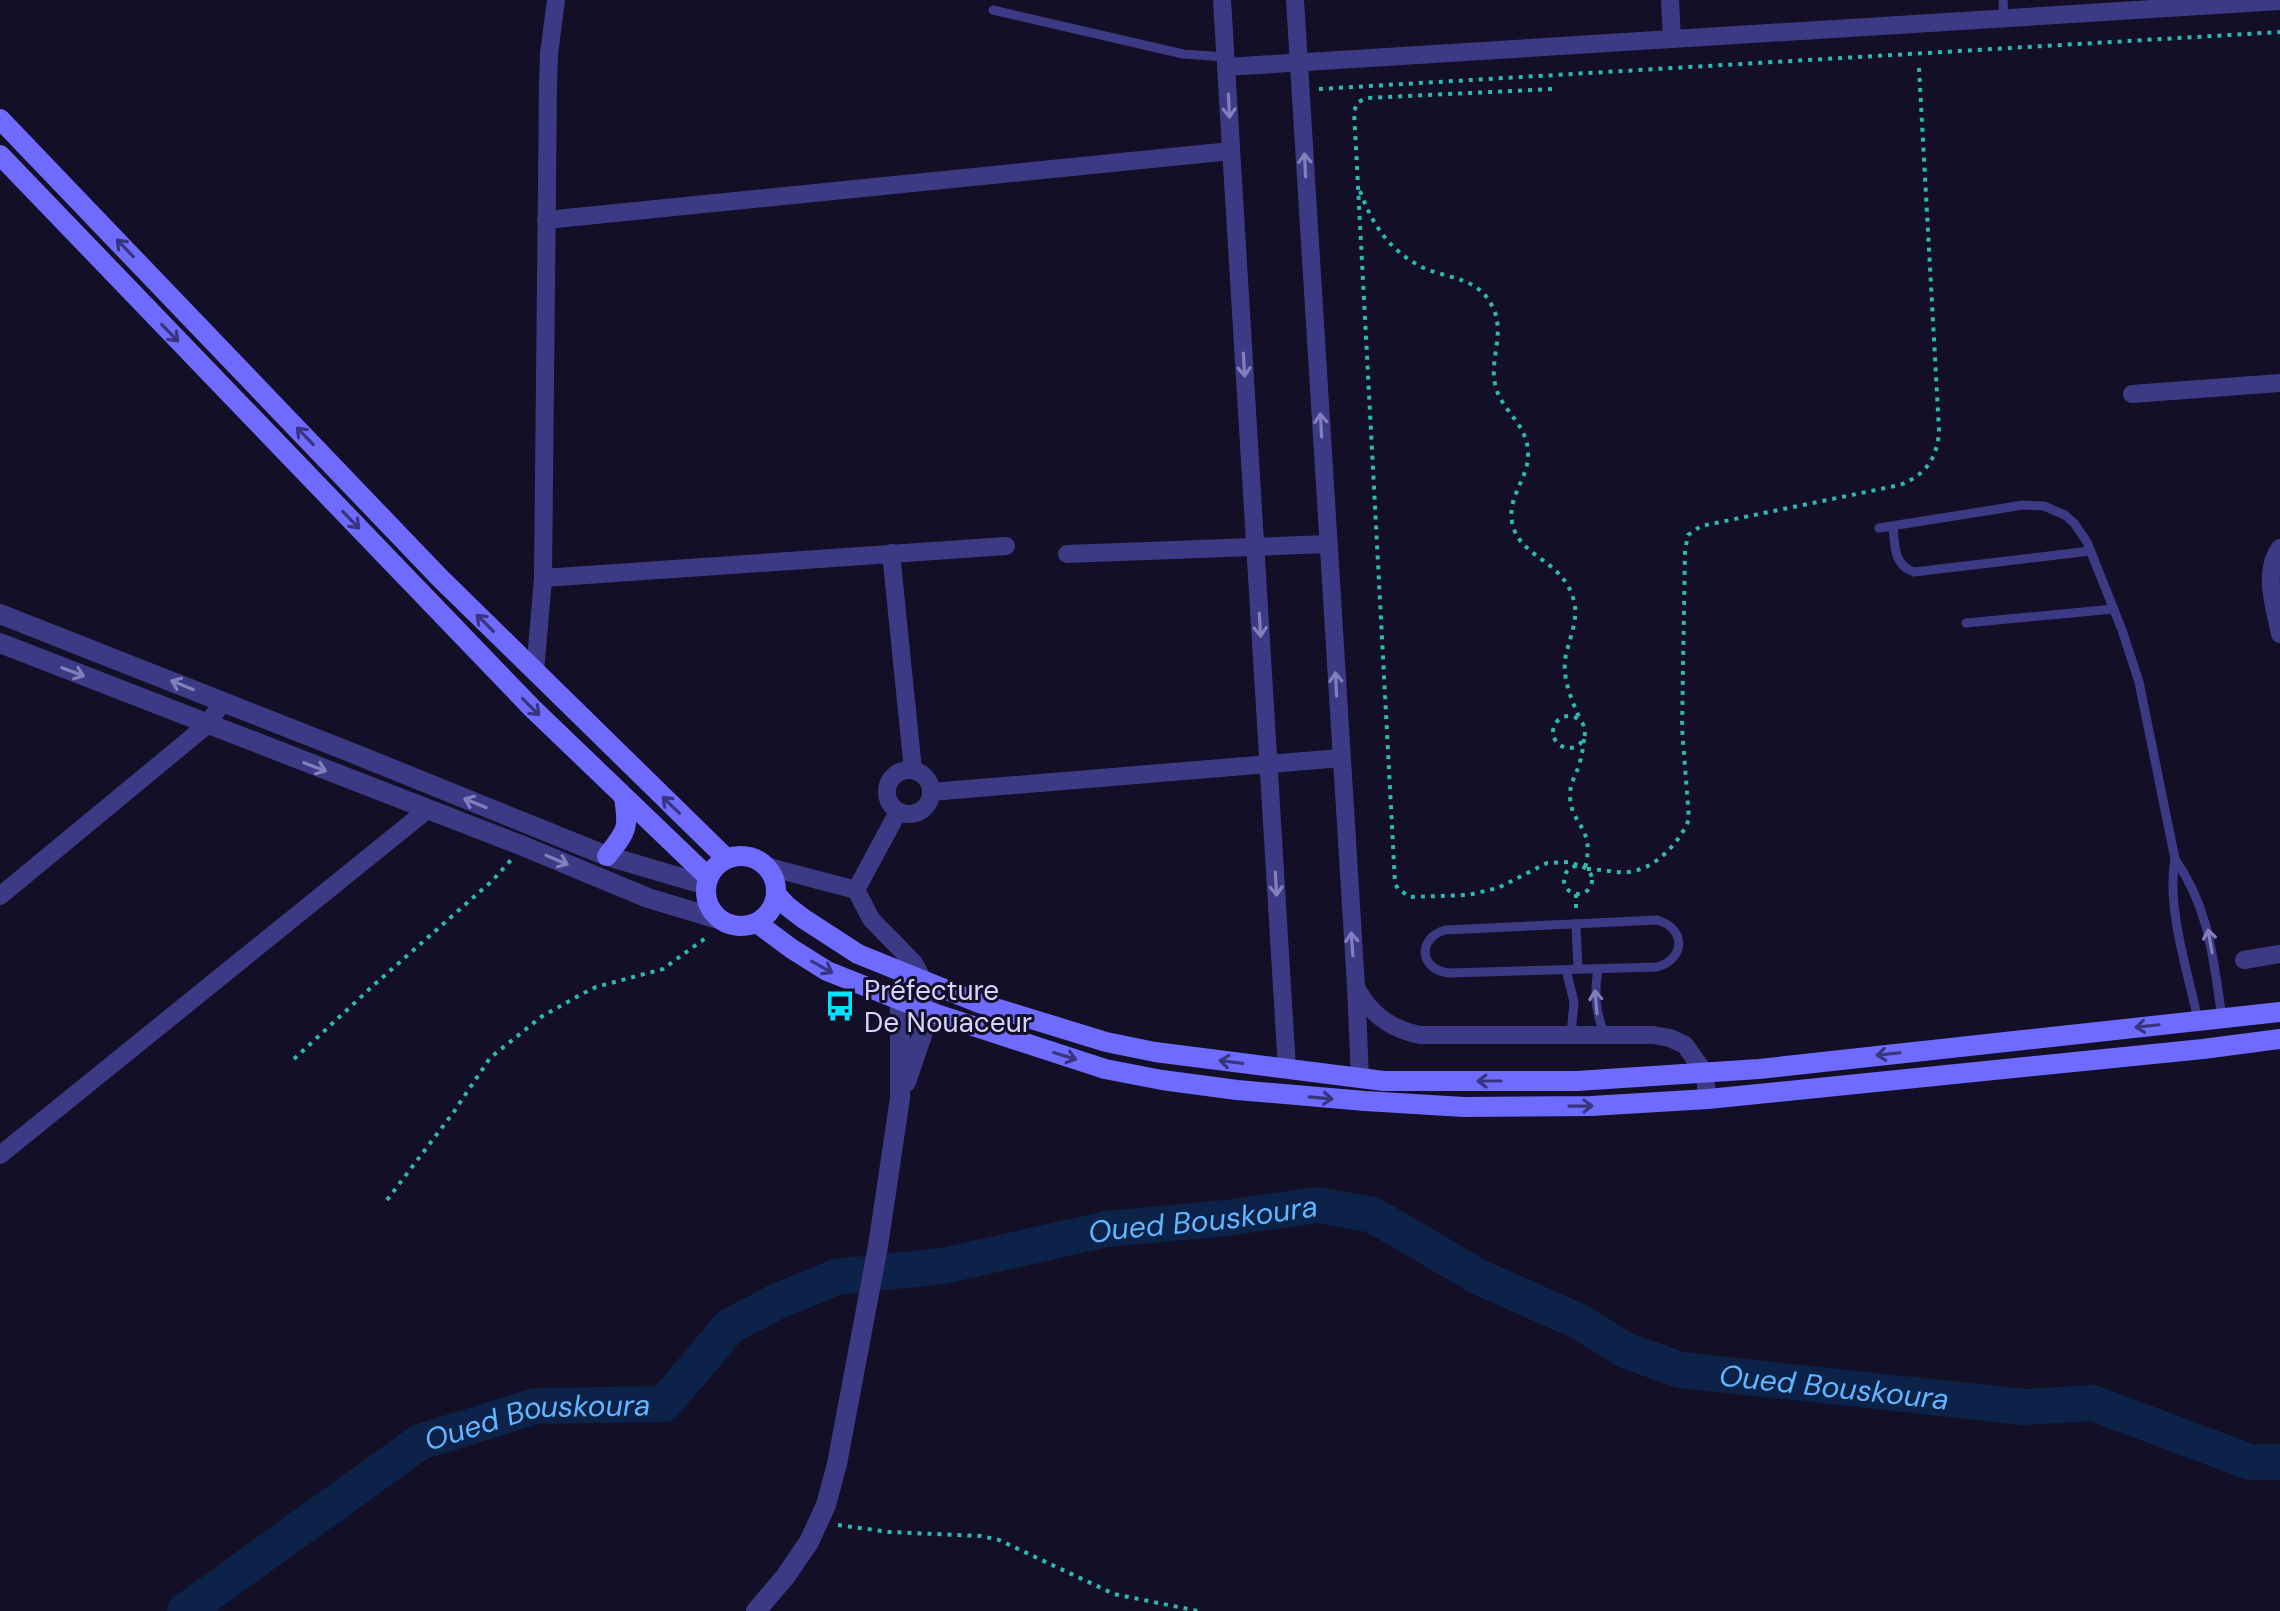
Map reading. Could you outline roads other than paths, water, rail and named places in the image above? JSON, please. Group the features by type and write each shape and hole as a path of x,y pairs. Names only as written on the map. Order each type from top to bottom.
{"main road":[{"path":"0,119 440,578 727,859"},
{"path":"0,155 532,708 707,881"},
{"path":"607,856 626,829 628,821 624,797"},
{"path":"737,856 757,860 765,866 772,874 776,894 774,906 767,916 742,927 721,920 708,903 707,881 719,863 737,856"},
{"path":"776,894 804,919 858,954 979,1003 1106,1042 1155,1052 1384,1081 1577,1081 1759,1069 2280,1012"},
{"path":"757,923 827,971 900,1002 1105,1069 1237,1090 1365,1101 1464,1107 1591,1106 1708,1099 2280,1039"},
{"path":"2222,1018 2226,1046"},
{"path":"2198,1020 2203,1049"}],"street":[{"path":"535,672 543,578 549,54 556,0"},
{"path":"1222,0 1287,1069"},
{"path":"1295,0 1360,1078"},
{"path":"1670,0 1672,38"},
{"path":"1226,62 1299,61 1672,38 2004,9 2280,1"},
{"path":"546,220 1231,151"},
{"path":"2132,394 2280,383"},
{"path":"1067,554 1328,544"},
{"path":"543,578 1006,546"},
{"path":"2280,548 2273,558 2270,576 2280,634"},
{"path":"891,553 913,770"},
{"path":"0,614 607,856 707,881"},
{"path":"0,643 523,846 648,898 721,920"},
{"path":"0,896 207,725 223,701"},
{"path":"931,792 1341,758"},
{"path":"913,770 926,778 931,792 930,800 921,811 913,814 898,812 889,800 888,785 898,773 913,770"},
{"path":"0,1155 427,810"},
{"path":"856,890 898,812"},
{"path":"765,866 856,890 871,919 914,963 924,982 930,1012 900,1098"},
{"path":"2244,960 2280,954"},
{"path":"1356,986 1371,1010 1393,1027 1406,1032 1434,1035 1653,1035 1670,1038 1685,1045 1704,1072 1708,1099"},
{"path":"756,1611 785,1577 820,1523 847,1417 878,1246 900,1098 900,1002"}],"lane":[{"path":"993,10 1226,62"},
{"path":"1879,528 2034,505 2065,515 2081,532 2114,609 2139,682 2175,859 2196,893 2206,923 2222,1018"},
{"path":"1893,526 1898,559 1914,572 2090,551"},
{"path":"1966,623 2114,609"},
{"path":"2175,859 2172,877 2174,910 2198,1020"},
{"path":"1657,920 1667,923 1679,938 1675,957 1667,964 1598,969 1440,972 1427,961 1425,953 1426,945 1437,932 1445,930 1657,920"},
{"path":"1576,924 1578,969"},
{"path":"1598,969 1595,1002 1605,1035"},
{"path":"1566,970 1574,1002 1571,1035"}],"waterway":[{"name":"Oued Bouskoura","path":"185,1611 420,1442 536,1406 664,1404 730,1326 778,1301 836,1277 943,1266 1107,1229 1226,1218 1318,1205 1373,1215 1479,1277 1580,1322 1625,1350 1680,1370 2025,1407 2093,1403 2250,1462 2280,1462"}],"place":[{"name":"Préfecture De Nouaceur","path":"840,1006"}]}
